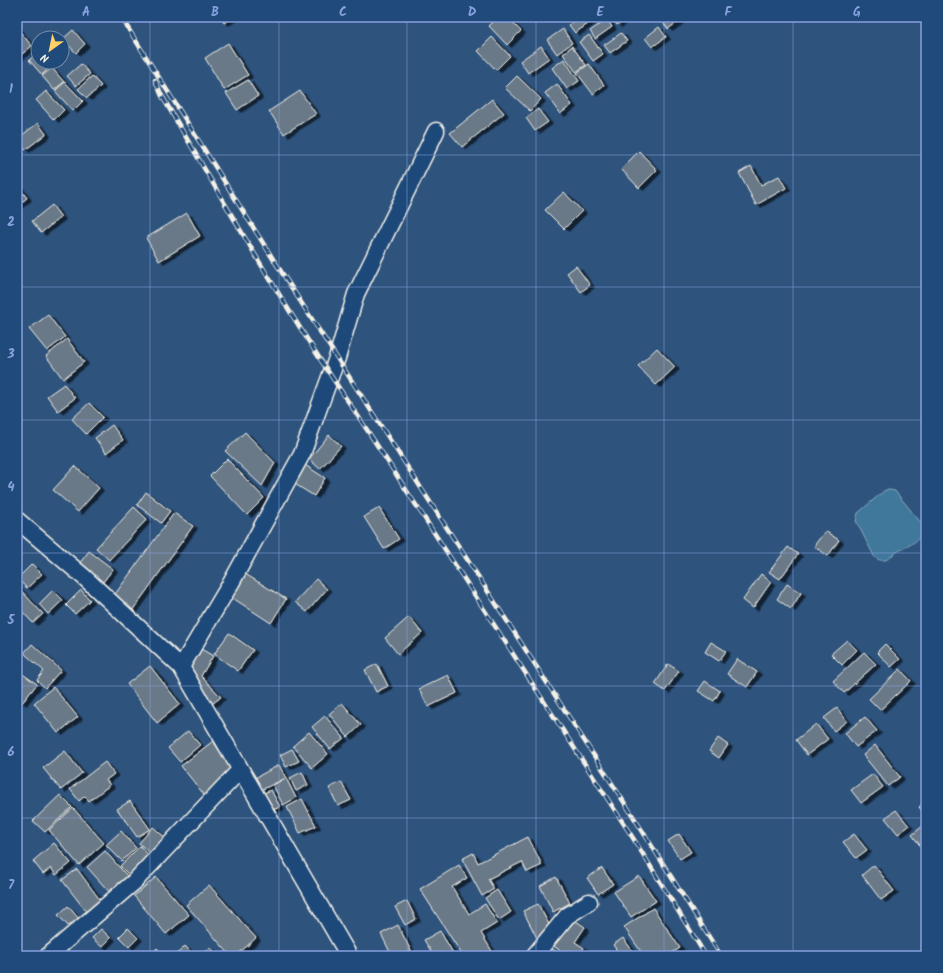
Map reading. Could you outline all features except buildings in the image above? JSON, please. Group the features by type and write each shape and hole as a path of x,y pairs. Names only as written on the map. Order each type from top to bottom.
{"street":[{"path":"181,667 231,584 302,454 337,358 356,294 436,131"},
{"path":"17,520 84,577 181,667 350,956"},
{"path":"48,956 134,882 240,770"},
{"path":"534,956 567,916 589,902"}],"water":[{"path":"885,490 895,491 922,524 923,529 919,538 910,545 895,553 888,559 881,560 874,556 856,521 858,513"}],"railway":[{"path":"121,17 275,262 633,816 721,956"},
{"path":"155,80 162,96 209,177 306,338 633,838 706,956"}]}
